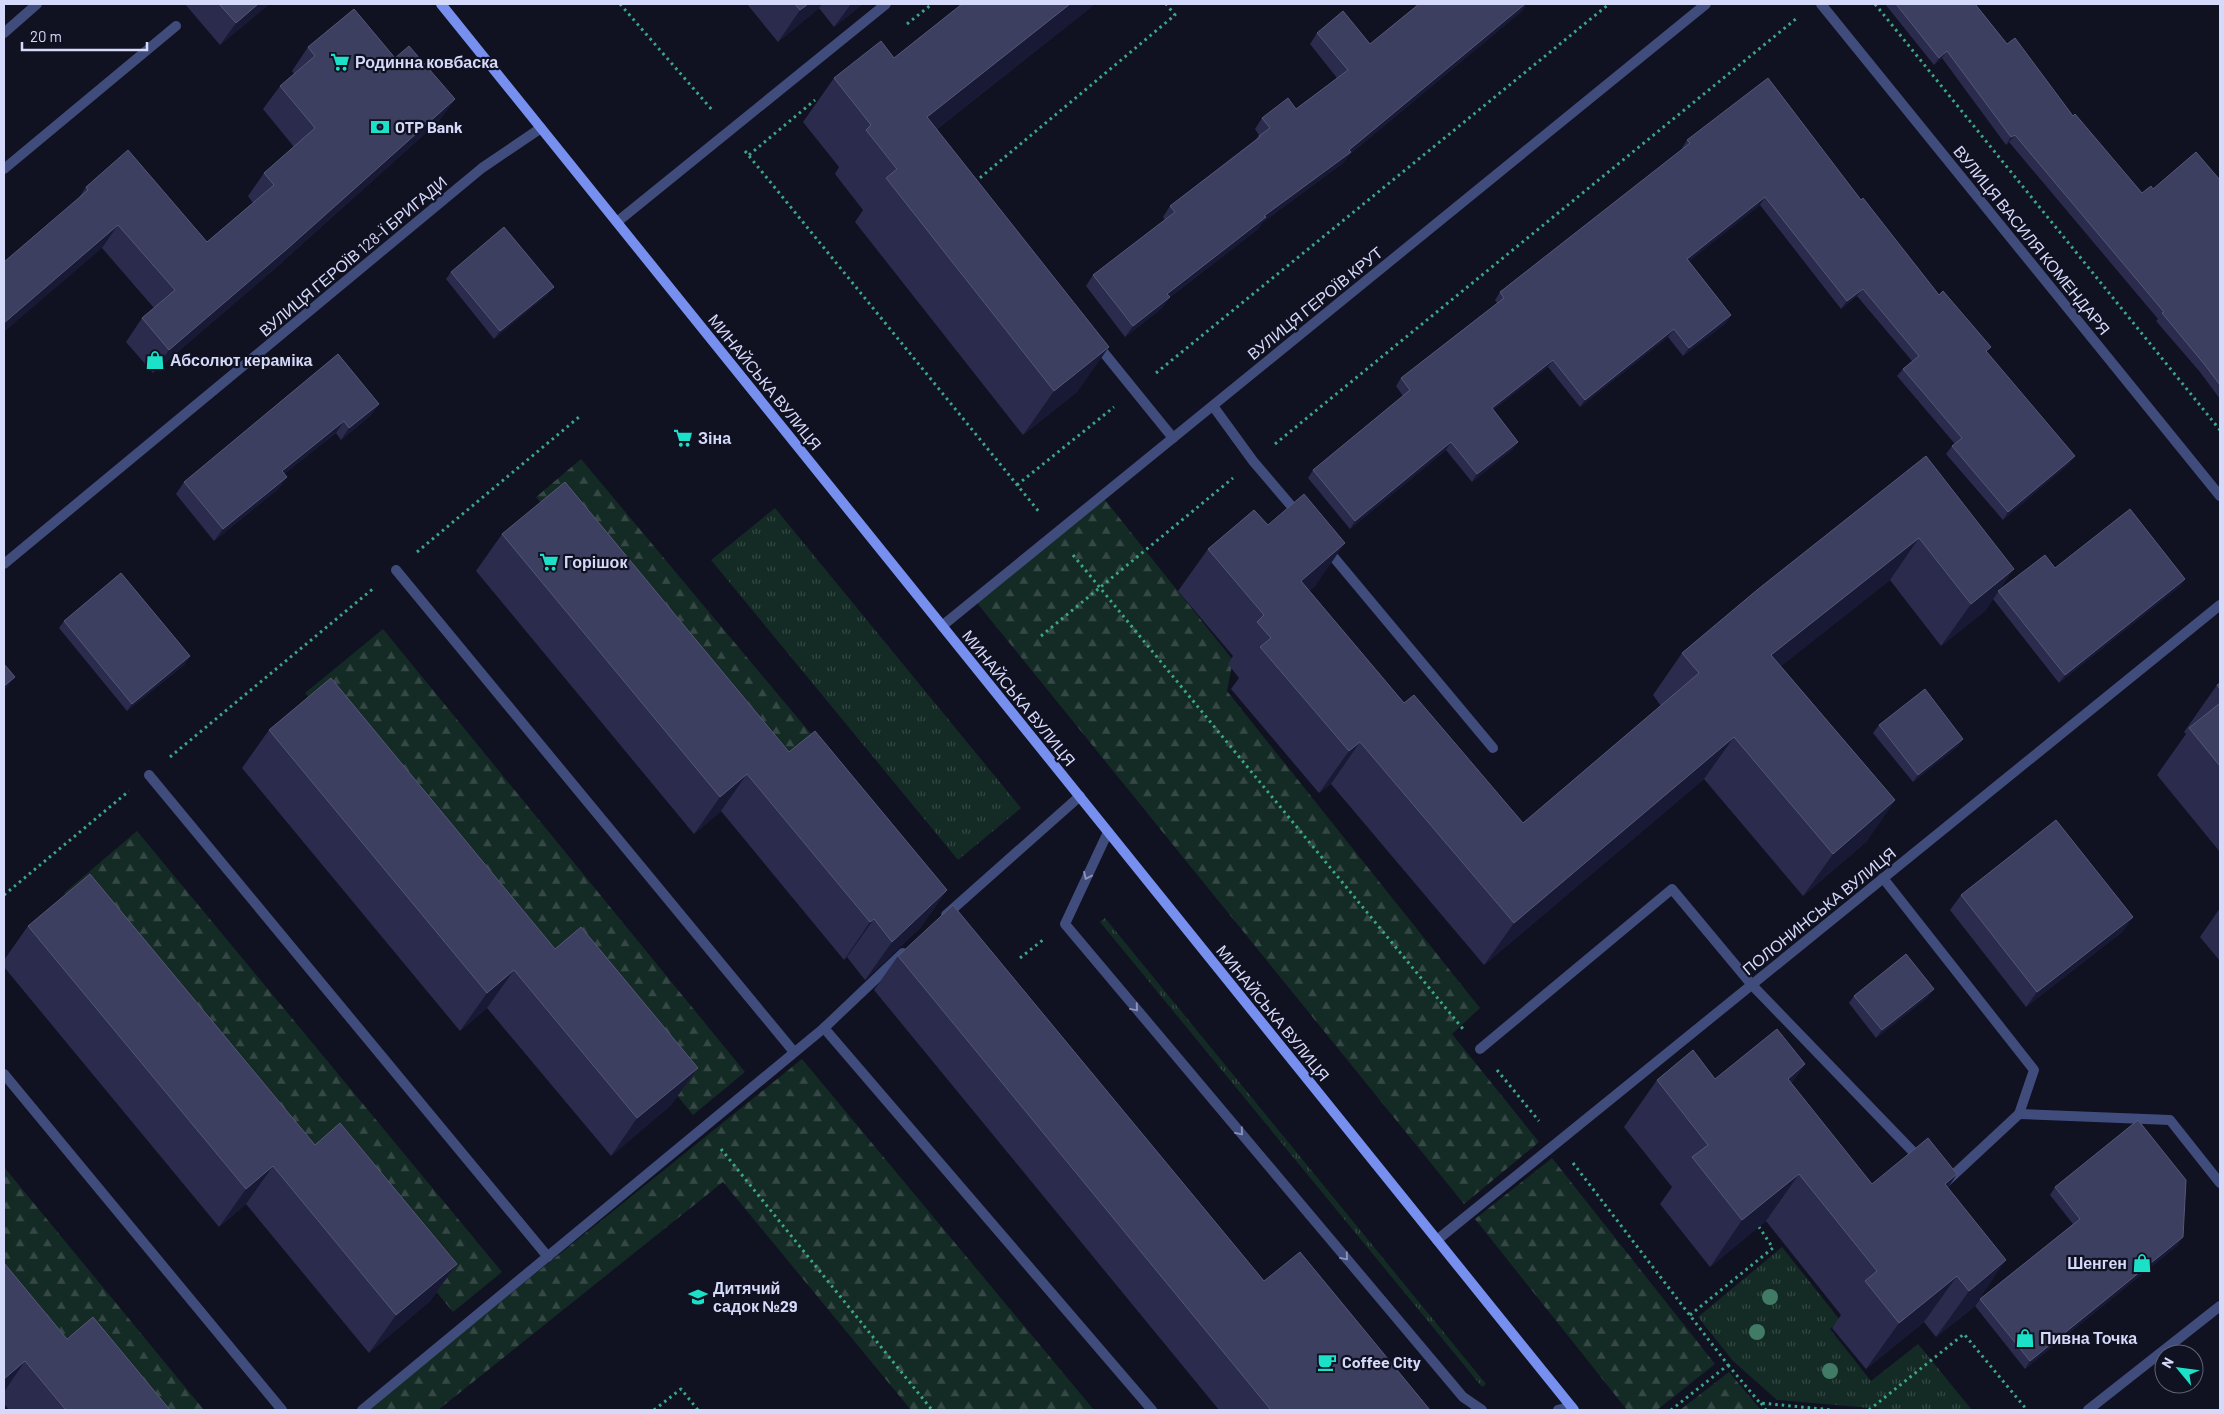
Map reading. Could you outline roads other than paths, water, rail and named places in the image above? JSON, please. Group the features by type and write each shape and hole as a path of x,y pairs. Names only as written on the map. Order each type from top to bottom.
{"main road":[{"name":"МИНАЙСЬКА ВУЛИЦЯ","path":"441,4 1573,1409"}],"street":[{"path":"4,33 37,4"},
{"path":"616,222 886,4"},
{"name":"ВУЛИЦЯ ГЕРОЇВ КРУТ","path":"942,626 1706,4"},
{"name":"ВУЛИЦЯ ВАСИЛЯ КОМЕНДАРЯ","path":"1821,4 2220,496"},
{"path":"4,169 176,26"},
{"name":"ВУЛИЦЯ ГЕРОЇВ 128-Ї БРИГАДИ","path":"4,564 482,168 541,128"},
{"path":"1092,338 1172,438"},
{"path":"1213,406 1254,461 1304,522"},
{"path":"1316,537 1493,748"},
{"path":"396,570 794,1052"},
{"name":"ПОЛОНИНСЬКА ВУЛИЦЯ","path":"1437,1240 2220,605"},
{"path":"149,775 548,1257"},
{"path":"935,924 1080,796"},
{"path":"1108,832 1065,924 1463,1397 1482,1410"},
{"path":"1480,1049 1672,890 1752,985 1944,1184 2019,1114 2034,1070 1883,878"},
{"path":"362,1410 824,1028 914,943"},
{"path":"824,1028 1152,1410"},
{"path":"4,1074 282,1410"},
{"path":"2019,1114 2170,1120 2220,1183"},
{"path":"2088,1410 2220,1306"},
{"path":"1558,1410 1573,1409"}],"place":[{"name":"Родинна ковбаска","path":"340,62"},
{"name":"OTP Bank","path":"380,127"},
{"name":"Абсолют кераміка","path":"155,360"},
{"name":"Зіна","path":"683,438"},
{"name":"Горішок","path":"549,562"},
{"name":"Шенген","path":"2142,1263"},
{"name":"Дитячий садок №29","path":"698,1297"},
{"name":"Пивна Точка","path":"2025,1338"},
{"name":"Coffee City","path":"1327,1362"}]}
